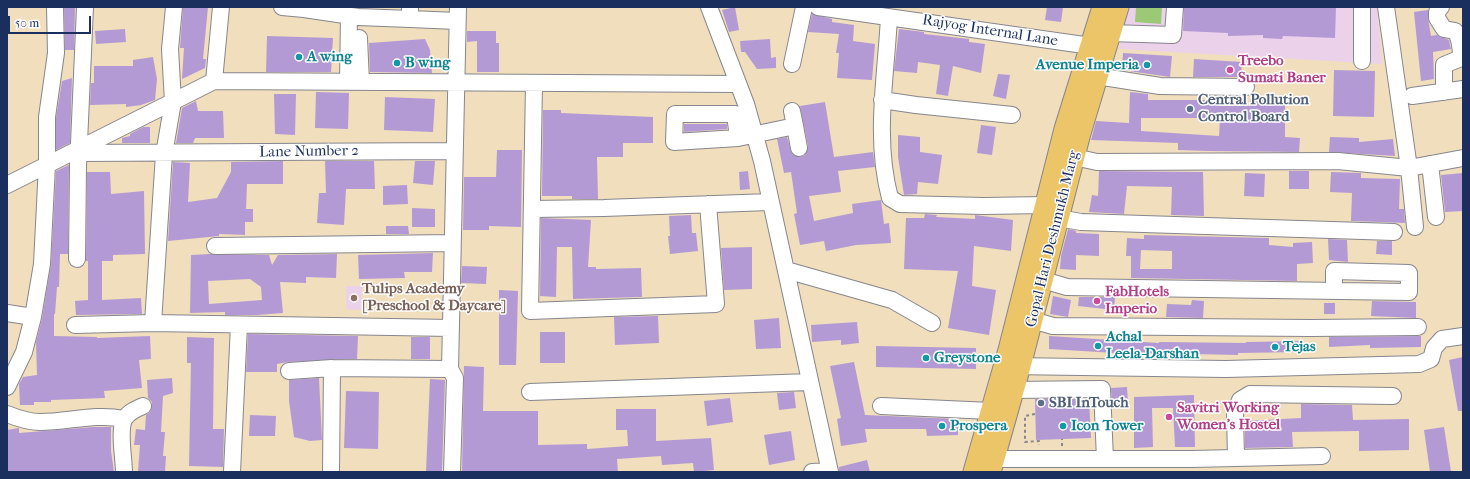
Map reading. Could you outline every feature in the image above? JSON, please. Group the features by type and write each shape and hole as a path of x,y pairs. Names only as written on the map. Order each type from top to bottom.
{"main road":[{"name":"Gopal Hari Deshmukh Marg","path":"974,472 991,411 1032,320 1042,280 1065,129 1103,7"},
{"name":"Gopal Hari Deshmukh Marg","path":"991,465 1014,390 1012,366 1052,212 1074,157 1118,7"}],"street":[{"path":"7,387 24,352 33,317 42,264 47,165 46,117 56,53 55,7"},
{"path":"78,259 78,152 85,7"},
{"path":"153,323 164,154 173,102 170,49 174,7"},
{"path":"214,81 221,7"},
{"path":"282,7 305,8 354,16 410,13 458,14 455,83 450,328 450,369 455,378 452,472"},
{"path":"709,7 746,104 786,270 830,471 812,472"},
{"path":"792,64 804,7"},
{"name":"Rajyog Internal Lane","path":"818,7 1091,46"},
{"path":"1110,33 1173,35 1175,7"},
{"path":"1362,7 1362,61"},
{"path":"1386,7 1406,97 1409,168 1415,227"},
{"path":"1441,7 1437,12 1437,18 1444,29 1455,31 1458,34 1462,58 1444,65 1444,92"},
{"path":"354,16 354,82"},
{"path":"889,17 882,100 882,142 886,182 890,198 900,204 984,206 1052,212 1082,222 1394,232"},
{"path":"1097,76 1160,86 1246,87"},
{"path":"7,185 47,165 78,152 214,81 738,84"},
{"path":"534,84 530,311 716,304 708,204"},
{"path":"1406,97 1463,89"},
{"path":"882,100 1012,115"},
{"path":"738,138 754,134 794,118 800,148"},
{"name":"Lane Number 2","path":"78,152 164,154 454,151"},
{"path":"1074,157 1097,162 1338,160 1409,168 1463,158"},
{"path":"1430,164 1436,216"},
{"path":"532,209 770,202"},
{"path":"215,246 452,243"},
{"path":"786,270 892,300 932,323"},
{"path":"1042,280 1067,287 1334,290"},
{"path":"7,312 33,317"},
{"path":"1032,320 1053,326 1311,328 1418,327"},
{"path":"75,325 153,323 450,328"},
{"path":"232,472 239,325"},
{"path":"1012,366 1226,369 1419,364 1431,359 1434,348 1442,339 1463,336"},
{"path":"289,371 332,368 450,369"},
{"path":"332,368 332,472"},
{"path":"530,392 810,382"},
{"path":"1014,390 1102,389 1104,458"},
{"path":"1236,458 1235,413 1240,400 1250,394 1393,396"},
{"path":"124,472 122,430 124,419 132,411 143,406"},
{"path":"882,406 991,411"},
{"path":"7,414 21,419 40,422 101,416 124,419"},
{"path":"991,465 1104,458 1236,458 1322,456"}],"path":[{"path":"1035,414 1025,416 1025,442 1039,441"}],"shaded area":[{"path":"1129,7 1377,7 1382,64 1119,49"},
{"name":"Tulips Academy [Preschool & Daycare]","path":"346,286 362,286 361,310 346,309"}],"green space":[{"path":"1136,7 1162,7 1161,24 1135,22"}],"building":[{"path":"64,7 75,7 74,50 65,50"},
{"path":"183,7 208,7 203,59 206,59 205,68 182,79 184,48 180,48"},
{"path":"735,7 739,30 729,32 722,10"},
{"path":"1047,7 1063,7 1061,22 1045,20"},
{"path":"1184,7 1336,7 1335,38 1283,36 1282,39 1263,38 1263,35 1228,36 1228,33 1183,31"},
{"path":"1428,10 1431,36 1437,35 1449,40 1451,49 1433,52 1434,79 1421,81 1414,12"},
{"path":"812,14 832,19 832,22 854,25 853,41 875,44 872,80 837,78 839,53 836,53 839,34 808,32"},
{"path":"125,29 126,42 96,44 95,31"},
{"path":"899,29 924,32 924,34 969,39 969,42 985,44 981,73 953,66 948,96 936,94 940,65 918,62 917,73 894,71"},
{"path":"467,31 496,31 496,43 499,43 499,72 477,72 477,41 467,42"},
{"name":"A wing","path":"267,36 333,38 331,72 266,72"},
{"name":"B wing","path":"425,39 430,50 432,73 370,72 369,43"},
{"path":"770,39 771,58 776,57 776,68 757,69 745,52 741,52 740,41"},
{"name":"Avenue Imperia","path":"1123,53 1172,56 1170,77 1122,70"},
{"path":"153,57 157,79 155,100 141,105 126,107 126,104 90,105 91,83 94,83 94,66 133,66 133,60"},
{"path":"1194,59 1242,62 1241,77 1193,77"},
{"path":"1334,70 1375,71 1374,117 1333,116"},
{"path":"998,74 1010,75 1006,99 993,96"},
{"path":"72,78 70,143 56,150 56,118 62,81"},
{"path":"316,92 349,93 348,129 315,128"},
{"path":"1130,92 1148,94 1148,100 1220,100 1220,106 1250,106 1250,99 1285,98 1285,137 1300,138 1299,152 1178,150 1178,143 1091,140 1096,121 1129,123","holes":["1141,118 1220,118 1219,136 1141,131"]},
{"path":"274,94 296,94 295,135 275,134"},
{"path":"385,97 435,99 433,132 384,130"},
{"path":"196,101 198,111 223,111 224,138 195,138 193,143 176,143 182,108"},
{"path":"825,102 834,157 873,152 875,167 838,171 841,192 809,196 814,221 853,213 852,204 881,200 884,224 889,223 891,243 856,245 826,251 824,241 800,245 794,214 797,213 791,172 784,173 777,139 787,137 792,154 800,157 805,155 808,146 800,106"},
{"path":"543,110 561,110 561,113 653,117 653,143 623,143 623,157 597,157 598,199 572,199 572,196 542,196"},
{"path":"684,124 727,124 727,129 684,132"},
{"path":"981,125 996,127 992,155 977,153"},
{"path":"143,127 150,127 150,143 122,143 122,138 130,136 130,134"},
{"path":"898,135 920,137 920,152 942,155 938,184 918,182 917,194 904,195 898,157"},
{"path":"1330,137 1359,138 1359,142 1393,139 1395,156 1329,152"},
{"path":"497,150 522,150 521,227 489,226 489,230 463,230 464,177 496,177"},
{"path":"283,161 283,184 247,184 246,209 253,209 253,222 245,222 245,235 219,234 219,236 168,241 173,162 190,163 188,202 217,198 231,172 231,162"},
{"path":"325,161 374,161 375,189 346,189 344,225 317,223 319,193 326,193"},
{"path":"415,161 435,161 433,185 413,183"},
{"path":"69,165 68,254 60,254 59,287 57,287 54,314 54,336 97,338 150,336 151,359 139,360 142,388 104,391 105,398 51,400 51,402 34,402 34,405 20,405 19,384 23,377 37,375 36,342 42,319 51,264 56,171"},
{"path":"748,171 750,189 740,190 739,172"},
{"path":"1099,171 1203,172 1204,216 1171,215 1172,187 1127,186 1124,214 1089,212 1092,195 1098,196"},
{"path":"1289,171 1309,171 1309,189 1289,189"},
{"path":"87,172 110,172 111,194 144,191 145,254 113,255 113,261 102,261 102,300 141,298 142,314 76,315 75,301 88,300 88,261 86,261"},
{"path":"1331,172 1361,173 1361,178 1400,179 1399,209 1404,209 1405,223 1351,221 1352,193 1330,192"},
{"path":"1245,173 1265,174 1264,197 1244,196"},
{"path":"1463,173 1463,211 1445,212 1441,175"},
{"path":"407,185 408,204 383,205 383,186"},
{"path":"412,208 435,209 435,227 412,227"},
{"path":"925,214 937,215 936,217 975,219 975,215 1013,220 1011,251 974,246 972,286 996,290 989,335 948,328 958,271 904,269 906,218 924,218"},
{"path":"691,215 692,233 696,233 698,251 670,254 668,236 670,236 669,216"},
{"path":"541,218 591,220 588,267 596,267 596,269 641,268 642,297 573,299 572,247 557,247 556,297 540,296"},
{"path":"386,226 408,226 409,234 386,234"},
{"path":"1068,229 1076,231 1076,233 1099,234 1099,256 1076,255 1076,270 1060,269 1061,256"},
{"path":"1144,235 1269,238 1269,245 1293,247 1293,243 1312,242 1313,263 1297,264 1297,281 1131,278 1131,256 1126,256 1127,238 1144,239","holes":["1141,250 1172,251 1172,269 1140,269"]},
{"path":"1328,239 1347,240 1348,262 1329,260"},
{"path":"1377,241 1392,241 1392,255 1376,254"},
{"path":"752,247 752,289 724,290 721,248"},
{"path":"433,253 432,272 404,272 405,278 359,279 358,255"},
{"path":"337,254 336,278 306,277 306,283 280,282 283,313 225,315 225,312 190,313 191,255 269,255 272,265 278,255","holes":["250,279 261,287 262,300 209,304 208,281"]},
{"path":"462,266 487,267 486,284 461,283"},
{"path":"499,290 518,291 516,365 499,365"},
{"path":"1053,296 1071,300 1068,317 1050,314"},
{"name":"FabHotels Imperio","path":"1079,297 1115,297 1114,310 1078,306"},
{"path":"1192,300 1204,301 1203,318 1166,317 1167,304 1191,305"},
{"path":"1372,301 1416,302 1416,318 1371,316"},
{"path":"1324,303 1335,303 1335,314 1324,314"},
{"path":"658,316 659,343 615,345 614,317"},
{"path":"779,318 781,348 756,349 754,320"},
{"path":"857,322 859,343 841,345 841,340 812,342 811,325"},
{"path":"540,332 565,332 565,363 540,363"},
{"path":"248,334 358,336 357,359 288,362 277,364 277,372 246,372"},
{"path":"1049,336 1159,343 1304,341 1304,352 1238,353 1238,355 1148,353 1148,355 1049,349"},
{"path":"1421,336 1421,347 1370,348 1370,345 1329,347 1329,337"},
{"path":"187,337 214,338 213,429 224,429 223,467 189,466 191,363 187,363"},
{"path":"411,337 430,337 430,359 411,359"},
{"name":"Greystone","path":"876,346 976,348 976,369 876,367"},
{"path":"1463,357 1463,411 1458,411 1449,360"},
{"path":"854,362 865,415 958,419 958,435 927,436 926,429 865,429 867,442 841,446 837,419 841,418 830,366"},
{"path":"464,366 484,367 483,411 538,411 538,445 587,444 587,449 628,446 627,430 616,430 616,409 656,409 656,441 711,438 714,470 694,472 693,463 662,465 661,456 617,459 618,472 462,472"},
{"path":"172,378 173,393 163,396 161,432 165,432 163,456 166,456 165,472 138,471 140,445 134,445 136,429 145,430 146,415 150,412 152,407 152,402 148,398 147,380"},
{"path":"319,378 322,440 310,441 294,437 289,401 289,380"},
{"path":"430,379 445,380 442,472 426,472"},
{"path":"1127,387 1128,403 1112,404 1111,388"},
{"path":"346,391 379,392 378,449 344,448"},
{"path":"794,392 796,408 779,410 777,393"},
{"path":"1194,395 1195,447 1175,447 1173,408 1152,408 1153,447 1134,448 1134,397"},
{"path":"730,398 733,422 707,426 704,401"},
{"name":"Icon Tower","path":"1035,399 1089,399 1091,438 1036,440"},
{"path":"1301,404 1352,405 1353,420 1409,419 1409,450 1359,451 1359,431 1292,432 1293,447 1245,448 1245,421 1301,418"},
{"path":"250,415 276,416 275,436 249,436"},
{"path":"111,427 111,451 114,472 7,472 7,430 19,428 19,433"},
{"path":"1444,427 1451,472 1430,472 1424,430"},
{"path":"791,431 795,460 769,465 764,435"},
{"path":"867,460 870,472 839,472 839,467"}],"place":[{"name":"A wing","path":"299,57"},
{"name":"B wing","path":"397,63"},
{"name":"Avenue Imperia","path":"1147,65"},
{"name":"Treebo Sumati Baner","path":"1230,70"},
{"name":"Central Pollution Control Board","path":"1190,109"},
{"name":"Tulips Academy [Preschool & Daycare]","path":"354,298"},
{"name":"FabHotels Imperio","path":"1097,301"},
{"name":"Achal Leela-Darshan","path":"1098,346"},
{"name":"Tejas","path":"1275,347"},
{"name":"Greystone","path":"926,358"},
{"name":"SBI InTouch","path":"1041,403"},
{"name":"Savitri Working Women's Hostel","path":"1169,417"},
{"name":"Prospera","path":"942,426"},
{"name":"Icon Tower","path":"1063,426"}]}
